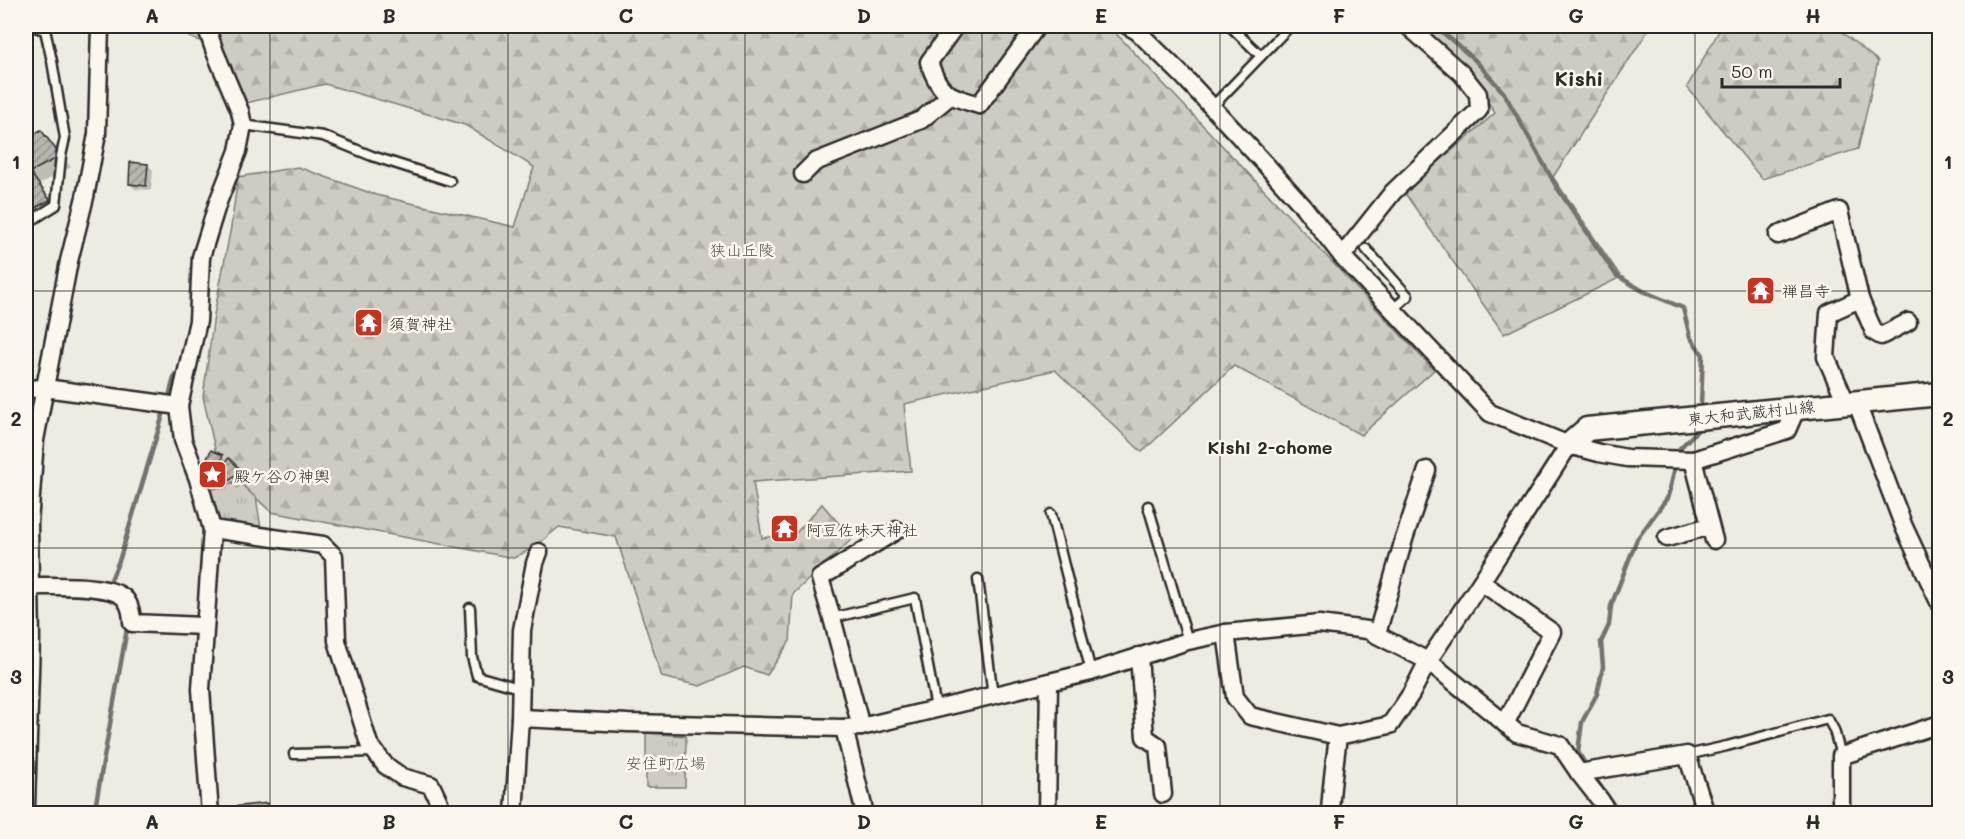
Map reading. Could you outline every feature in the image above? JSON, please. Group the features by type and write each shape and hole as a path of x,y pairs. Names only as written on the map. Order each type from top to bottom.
{"street":[{"path":"32,813 26,805 31,682 28,586 35,440 97,134 100,26"},
{"path":"206,26 240,111 243,125 238,151 218,202 201,257 198,321 179,406 183,440 198,479 212,529 201,689 210,813"},
{"path":"955,26 929,62 937,84 950,96 979,105 1037,26"},
{"path":"1128,26 1137,31 1184,78 1302,205 1342,256 1490,413 1569,445 1599,453 1627,458 1682,460 1787,430 1797,407"},
{"path":"1342,256 1393,192 1479,110 1478,94 1462,74 1408,26"},
{"path":"803,174 815,162 921,120 950,96"},
{"path":"1778,235 1839,210 1860,299 1874,332 1881,336 1908,322"},
{"path":"1860,299 1829,313 1826,357 1851,402 1904,527 1940,604"},
{"path":"26,390 45,388 179,406"},
{"name":"東大和武蔵村山線","path":"1569,445 1587,429 1940,394"},
{"path":"1226,633 1234,697 1250,716 1338,736 1390,725 1411,694 1428,661 1569,445"},
{"path":"1667,538 1712,533 1682,460"},
{"path":"1377,634 1404,539 1427,470"},
{"path":"212,529 323,545 334,556 337,640 369,744 385,765 402,777 431,785 439,802 439,813"},
{"path":"865,813 853,728 832,618 820,578 897,530"},
{"path":"514,813 520,718 522,630 539,552"},
{"path":"1480,582 1552,632 1505,724"},
{"path":"28,586 104,588 125,598 131,610 132,623 204,626"},
{"path":"520,718 853,728 1090,672 1188,641 1226,633 1319,624 1367,630 1377,634 1428,661 1517,733 1560,745 1587,772 1608,813"},
{"path":"1139,656 1145,737 1158,746 1163,794"},
{"path":"1047,813 1049,682"},
{"path":"1841,813 1841,756 1940,724"},
{"path":"1330,813 1338,736"},
{"path":"1587,772 1687,755 1706,813"}],"lane":[{"path":"26,224 56,205 65,138 45,30 31,26"},
{"path":"1230,26 1262,56"},
{"path":"1211,108 1290,26"},
{"path":"243,125 323,136 372,156 450,181"},
{"path":"1366,249 1408,296 1392,310"},
{"path":"1148,506 1188,641"},
{"path":"1051,513 1090,672"},
{"path":"978,579 993,696"},
{"path":"832,618 915,598 936,708"},
{"path":"470,608 472,657 477,676 519,688"},
{"path":"1687,755 1828,719 1834,730 1841,756"},
{"path":"294,754 375,752"}],"green space":[{"name":"狭山丘陵","path":"190,26 1109,26 1434,370 1361,435 1234,366 1142,452 1055,370 904,404 911,471 753,482 762,538 796,533 822,504 852,539 793,594 790,641 767,675 744,667 700,686 662,677 616,537 559,527 536,546 514,558 271,512 218,462 203,397 214,315 238,177 298,167 376,195 515,227 534,167 465,125 325,84 238,105 220,49 189,37"},
{"path":"1421,26 1651,26 1553,177 1621,277 1504,334 1404,192 1495,113 1474,79"},
{"path":"1722,26 1834,26 1878,61 1858,149 1762,179 1687,87"},
{"path":"243,479 255,490 261,529 220,522 210,490"},
{"name":"安住町広場","path":"646,733 686,736 685,787 646,787"}],"building":[{"path":"41,130 61,156 30,172 50,200 26,213 26,138"},
{"path":"130,162 148,164 146,186 129,184"},
{"path":"211,450 223,455 217,470 204,465"},
{"path":"229,458 241,470 228,482 217,470"},
{"path":"268,803 269,814 223,814 223,808"}],"waterway":[{"path":"1435,26 1474,59 1504,93 1556,186 1616,275 1643,291 1683,308 1690,337 1703,355 1701,404"},
{"path":"168,400 175,374"},
{"path":"112,586 110,582 120,558 165,408"},
{"path":"1678,456 1679,449 1698,430"},
{"path":"1587,767 1578,752 1582,722 1597,694 1603,667 1601,642 1609,625 1611,606 1637,539 1668,497 1676,464"},
{"path":"94,814 128,623"},
{"path":"1592,774 1620,814"}],"place":[{"name":"禅昌寺","path":"1761,290"},
{"name":"須賀神社","path":"368,323"},
{"name":"殿ケ谷の神輿","path":"213,475"},
{"name":"阿豆佐味天神社","path":"785,529"}],"district":[{"name":"Kishi","path":"1579,78"},
{"name":"Kishi 2-chome","path":"1270,447"}]}
